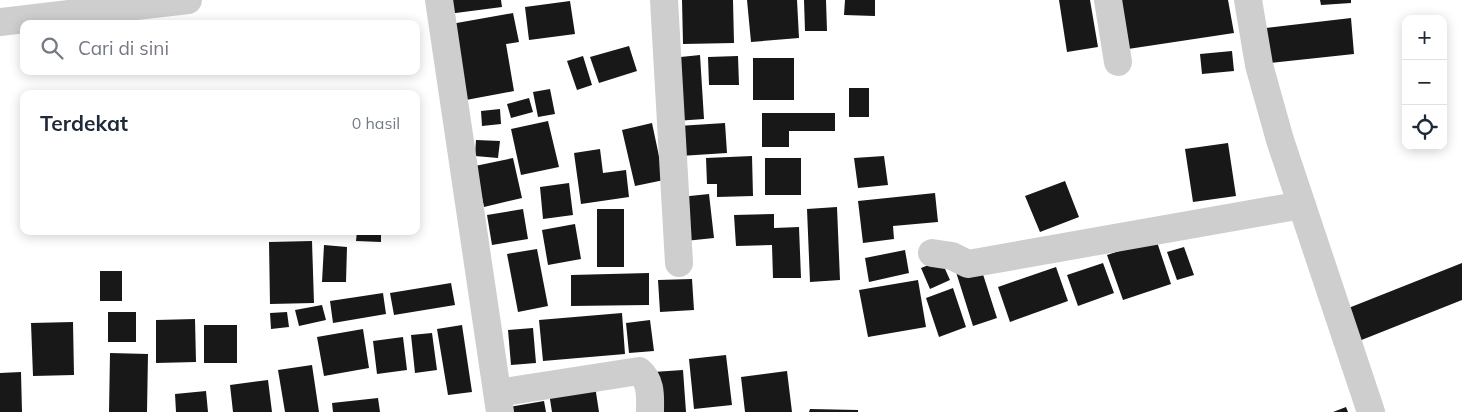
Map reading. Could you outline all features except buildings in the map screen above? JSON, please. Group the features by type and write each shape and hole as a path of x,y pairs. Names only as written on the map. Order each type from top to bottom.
{"street":[{"path":"0,22 188,0"},
{"path":"439,0 499,403 639,371 647,380 650,388 650,412"},
{"path":"664,0 679,262"},
{"path":"1108,0 1118,62"},
{"path":"1248,0 1260,65 1280,140 1371,412"},
{"path":"932,253 952,256 968,264 1302,205"}]}
